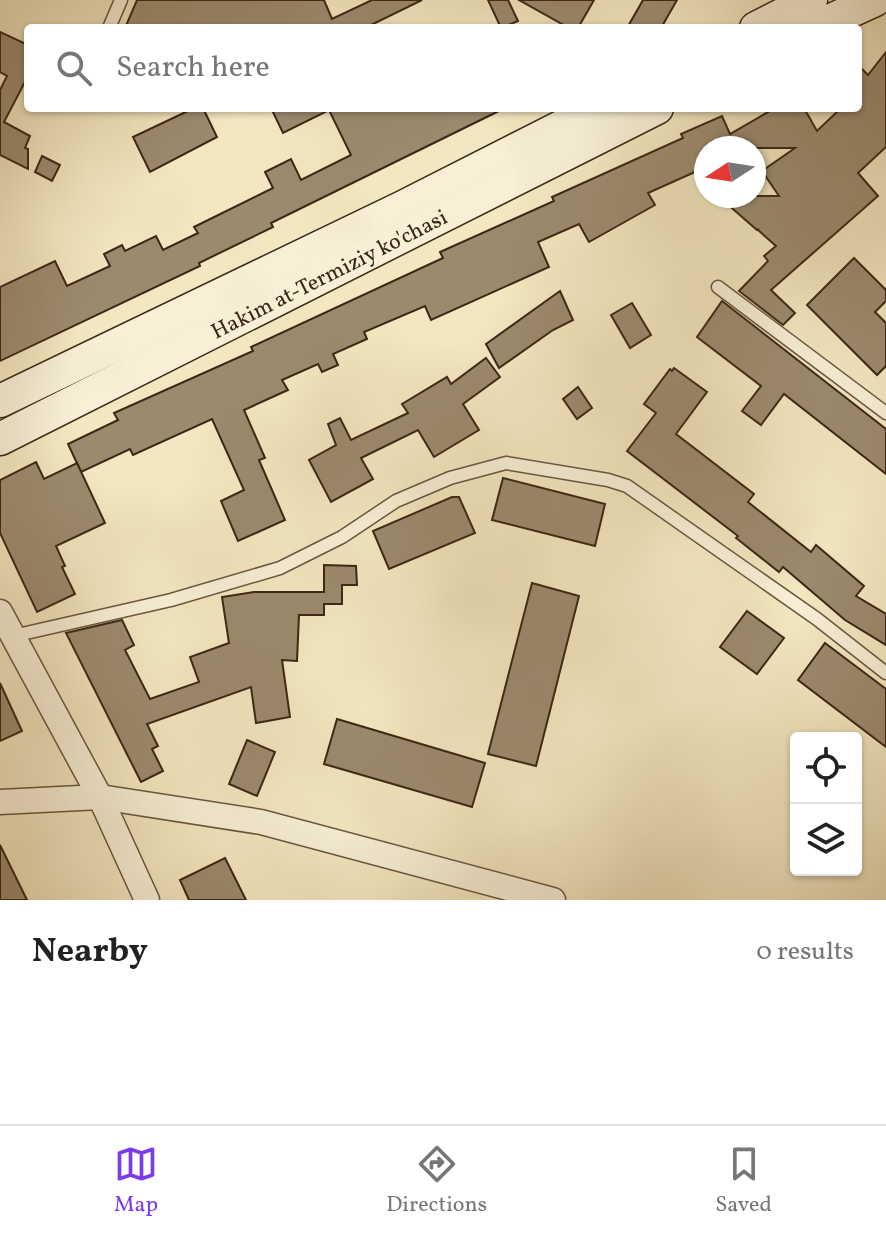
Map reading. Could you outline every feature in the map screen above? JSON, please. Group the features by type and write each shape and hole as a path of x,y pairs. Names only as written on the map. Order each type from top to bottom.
{"main road":[{"path":"764,24 811,0"},
{"path":"823,24 875,0"},
{"name":"Hakim at-Termiziy ko'chasi","path":"0,401 403,207 590,112"},
{"name":"Hakim at-Termiziy ko'chasi","path":"0,439 649,112"}],"street":[{"path":"0,612 100,797 147,900"},
{"path":"0,802 100,797 261,822 553,900"}],"lane":[{"path":"111,24 121,0"},
{"path":"718,287 886,413"},
{"path":"13,636 171,600 280,568 342,537 396,501 450,478 506,463 627,486 817,619 886,673"}],"building":[{"path":"137,0 324,0 332,19 372,0 422,0 373,24 127,24"},
{"path":"488,0 508,0 518,21 499,24"},
{"path":"519,0 594,0 580,24 562,24"},
{"path":"643,0 677,0 663,24 629,24"},
{"path":"0,32 24,43 24,84 4,122 30,136 25,148 28,149 28,169 0,155 0,90 7,76 0,72"},
{"path":"886,52 886,147 858,173 878,196 771,290 795,313 783,325 739,291 768,261 764,256 776,246 732,208 766,208 766,196 779,196 766,177 766,168 795,148 766,148 766,136 694,136 694,172 648,193 655,205 589,242 579,224 538,242 549,267 431,320 425,306 364,332 367,339 333,354 338,365 322,372 318,364 282,380 288,390 244,410 265,458 259,460 285,520 238,541 221,501 244,490 212,419 133,455 130,449 81,472 68,444 118,420 114,413 253,351 251,347 443,258 440,252 683,138 681,134 722,116 730,134 768,112 806,112 817,131 837,112 862,112 862,69 868,75"},
{"path":"186,112 205,112 217,137 150,172 133,137"},
{"path":"273,112 325,112 283,133"},
{"path":"330,112 497,112 271,223 273,227 199,263 200,266 0,361 0,287 55,261 67,286 110,266 104,254 122,245 125,251 156,236 163,250 198,233 194,227 273,188 265,172 291,159 301,180 351,155"},
{"path":"42,156 60,165 52,181 35,172"},
{"path":"854,258 886,290 886,301 875,312 886,323 886,366 877,375 807,305"},
{"path":"560,291 573,320 553,330 499,368 486,344"},
{"path":"722,301 886,429 886,474 784,394 761,425 742,411 761,386 697,337"},
{"path":"632,303 651,335 630,348 611,315"},
{"path":"486,358 500,377 463,404 479,430 434,457 418,430 361,458 373,479 331,502 309,460 336,445 328,424 340,418 351,440 408,413 402,404 447,377 451,384"},
{"path":"674,368 707,392 676,434 754,494 748,502 811,552 816,545 864,586 856,596 886,614 886,645 845,620 783,567 779,572 736,538 738,536 627,451 656,413 644,404 670,369 672,371"},
{"path":"578,387 592,408 577,419 563,399"},
{"path":"36,462 44,479 77,463 105,523 56,546 75,594 37,612 0,533 0,480"},
{"path":"503,478 605,504 595,546 492,520"},
{"path":"452,497 459,497 475,533 389,569 373,531"},
{"path":"324,565 356,566 357,585 342,585 342,604 324,604 324,615 299,615 297,661 282,660 290,717 256,723 251,687 147,724 158,746 152,749 163,771 141,782 66,633 122,620 134,645 125,650 150,699 199,682 190,657 229,643 222,597 254,592 324,592"},
{"path":"532,583 579,596 536,766 488,754"},
{"path":"747,611 784,638 757,674 720,647"},
{"path":"825,643 886,689 886,747 798,680"},
{"path":"0,683 22,731 0,741"},
{"path":"337,719 485,763 472,807 324,764"},
{"path":"247,740 275,752 257,796 229,784"},
{"path":"0,845 27,900 0,900"},
{"path":"225,858 246,900 189,900 180,880"}]}
